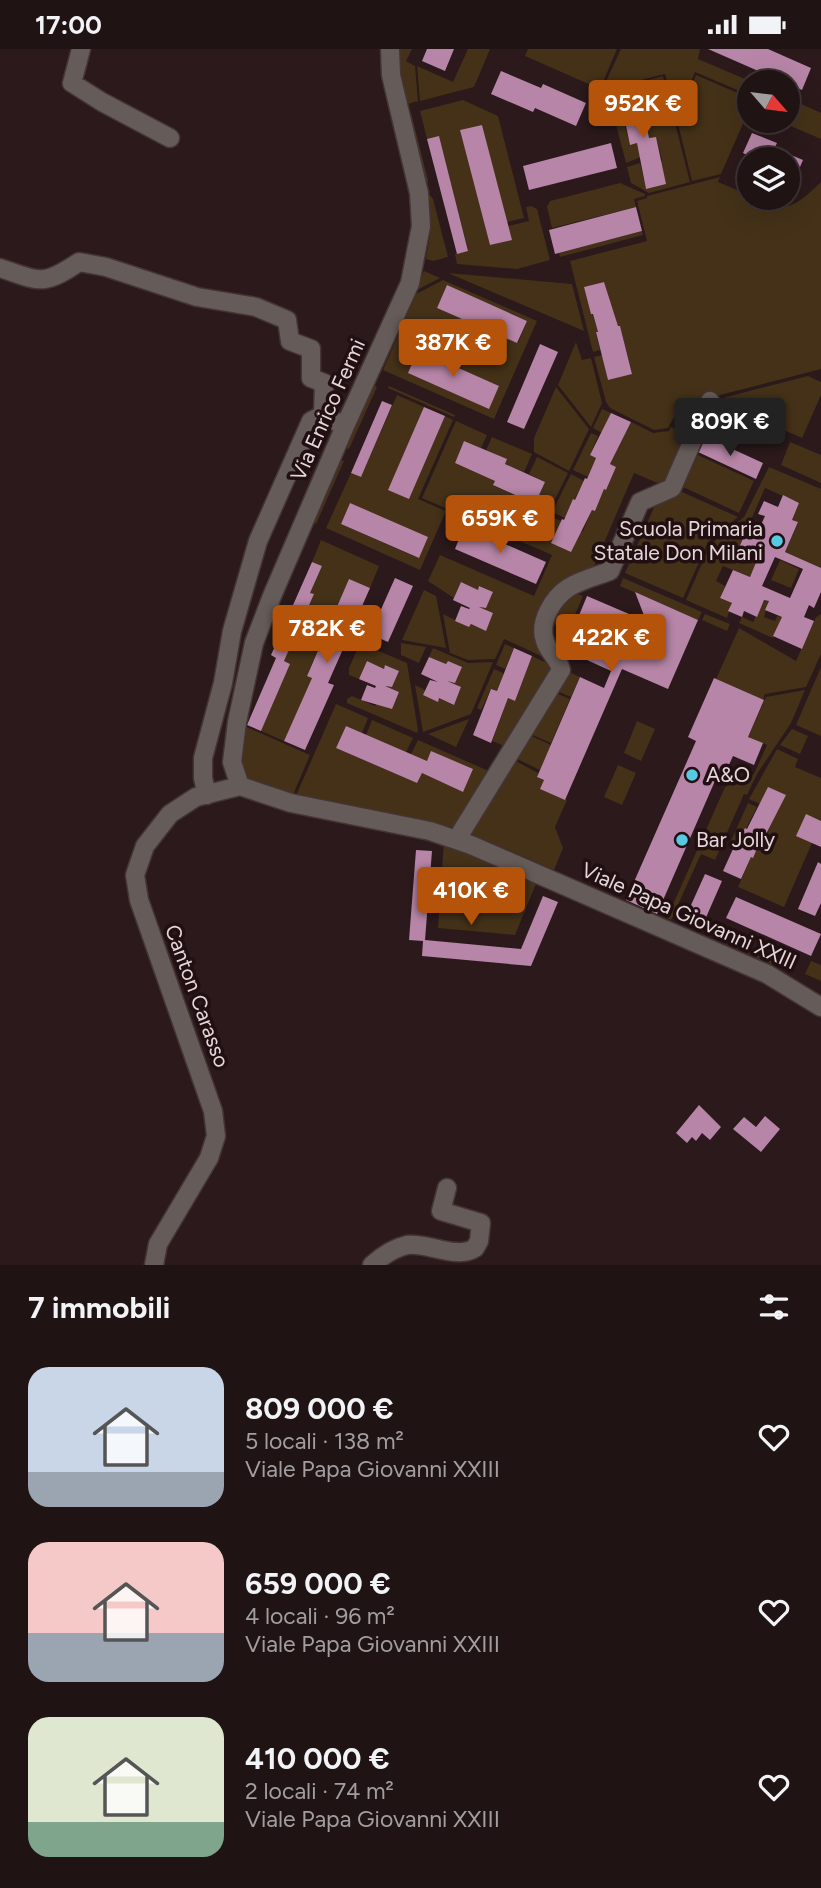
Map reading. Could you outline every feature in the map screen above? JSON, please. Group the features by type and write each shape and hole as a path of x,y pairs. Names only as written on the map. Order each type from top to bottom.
{"street":[{"path":"81,49 72,83 170,138"},
{"name":"Via Enrico Fermi","path":"240,786 232,762 237,722 254,643 345,426 410,283 421,226 418,193 391,75 390,49"},
{"path":"0,268 42,282 79,263 106,267 197,297 256,307 287,320 290,341 311,349 311,378 324,383 323,415"},
{"path":"457,839 561,670 544,640 546,615 568,588 610,571 640,502 672,488 710,401"},
{"path":"323,415 345,426"},
{"path":"206,795 203,758 223,684 232,631 258,541 311,421 323,415"},
{"name":"Viale Papa Giovanni XXIII","path":"240,786 291,803 457,839 767,974 821,1007"},
{"name":"Canton Carasso","path":"154,1265 158,1244 209,1158 216,1136 213,1111 139,900 135,875 145,846 170,814 196,797 240,786"},
{"path":"372,1265 387,1253 410,1245 464,1251 475,1248 479,1241 481,1223 441,1211 447,1188"}],"shaded area":[{"path":"396,49 412,49 406,61 415,66 418,101 404,105"},
{"path":"468,49 490,49 474,87 420,101 417,66 453,82"},
{"path":"528,49 617,49 600,89 525,56"},
{"path":"621,49 700,49 698,59 737,76 737,90 695,72 676,116 665,74 602,90"},
{"path":"696,75 737,93 739,133 721,174 692,181 677,120"},
{"path":"663,76 690,182 649,193 631,183 627,167 640,163 646,189 662,160 656,137 649,138 640,93 624,113 614,116 607,91"},
{"path":"463,100 498,116 524,218 507,222 482,125 461,130 490,245 511,240 508,226 529,221 526,207 531,206 537,209 550,260 517,269 457,264 455,254 468,250 439,137 427,139 420,111"},
{"path":"800,103 821,113 821,139 800,130"},
{"path":"411,113 427,185 424,185 406,114"},
{"path":"623,119 630,144 637,143 641,157 626,163 615,121"},
{"path":"720,177 718,182 737,190 737,210 800,210 800,200 821,182 821,369 681,405 668,428 654,430 610,408 594,357 602,355 608,380 632,373 620,326 604,282 584,287 598,332 600,350 593,352 570,261 647,241 637,201"},
{"path":"620,183 645,194 634,199 636,207 552,228 547,207 550,201"},
{"path":"430,195 448,257 433,261 426,259 430,235 427,196"},
{"path":"642,231 643,235 560,257 559,253"},
{"path":"424,271 440,278 416,290"},
{"path":"448,273 572,284 584,331"},
{"path":"443,280 537,321 494,419 383,370 416,294","holes":["447,286 527,321 518,343 437,308","418,351 499,386 489,408 409,373"]},
{"path":"576,342 582,360 591,358 602,403 591,427 558,385"},
{"path":"808,376 821,382 821,395 802,438 715,400"},
{"path":"373,385 377,387 349,449 346,448"},
{"path":"389,386 455,415 454,417 388,388"},
{"path":"556,387 589,429 569,471 534,452 534,438"},
{"path":"397,395 424,407 409,498 445,416 453,420 418,499 446,511 420,570 326,528 351,473 361,477","holes":["350,503 418,558 341,524"]},
{"path":"602,409 611,413 602,433 593,428"},
{"path":"456,421 487,435 481,448 464,441 455,463 495,481 494,486 535,504 545,482 529,474 537,457 568,473 537,536 540,537 550,516 561,521 552,543 583,531 592,510 595,510 604,489 606,490 616,467 610,464 631,422 653,433 669,431 671,427 690,435 667,487 634,473 591,573 550,599 552,661 504,639 495,659 468,660 450,653 443,614 469,627 471,624 485,630 493,613 479,607 486,608 493,593 480,586 478,590 461,582 454,598 428,581 440,555 534,596 552,555 422,498"},
{"path":"591,433 598,436 590,455 596,458 588,477 573,470"},
{"path":"492,437 532,454 524,472 505,464 506,459 486,450"},
{"path":"790,442 821,455 821,483 781,465"},
{"path":"698,455 754,481 739,513 683,487"},
{"path":"341,460 344,461 316,524 313,523"},
{"path":"769,467 821,489 821,568 785,552 798,523 792,520 799,503 765,488 737,552 753,559 755,554 759,555 750,577 723,566 716,581 725,586 720,598 732,603 727,618 686,600 710,545 744,517"},
{"path":"571,474 584,481 565,518 552,512"},
{"path":"682,492 738,517 708,542 683,598 625,573 656,503"},
{"path":"321,540 379,566 370,588 349,580 307,675 312,678 284,741 261,731 290,664 284,661 313,595 310,593 322,566 312,562"},
{"path":"780,560 799,569 791,588 771,580"},
{"path":"623,578 702,612 698,620 620,586"},
{"path":"424,590 436,596 446,648 402,640"},
{"path":"570,591 583,596 571,624 561,633 550,617"},
{"path":"764,600 769,601 764,617 775,621 777,616 782,617 773,638 739,623 742,617 753,622"},
{"path":"705,614 730,624 727,631 702,620"},
{"path":"821,614 821,654 806,687 765,694 763,700 716,679 739,628 796,661 816,617"},
{"path":"360,643 407,663 417,733 347,703 347,699 352,696 375,706 377,703 391,709 399,692 385,686 392,687 399,671 386,665 384,669 367,661 359,679 349,675 349,668"},
{"path":"401,643 426,647 419,663 401,655"},
{"path":"505,644 514,648 505,669 496,665"},
{"path":"433,648 468,663 493,662 471,714 423,732 415,685 425,690 424,695 453,705 461,688 447,681 461,667 429,657"},
{"path":"532,656 554,669 507,747 492,741 508,698 515,701"},
{"path":"821,667 821,736 796,725"},
{"path":"494,669 503,673 503,676 497,691 491,689 481,710 477,708"},
{"path":"566,671 580,677 571,697 554,690"},
{"path":"805,690 791,723 757,774 747,795 744,794 715,860 701,854 671,920 667,918 725,787 754,774 767,745 748,737 766,697"},
{"path":"553,692 570,699 551,743 528,733"},
{"path":"336,704 368,718 362,733 346,726 336,748 417,783 422,773 463,792 427,761 411,754 418,740 491,772 457,828 295,798"},
{"path":"469,719 456,747 428,734"},
{"path":"372,720 413,738 406,752 366,735"},
{"path":"637,721 655,729 641,761 624,753"},
{"path":"242,725 310,755 292,797 247,782 239,764"},
{"path":"792,729 808,736 800,754 780,745"},
{"path":"527,734 551,745 540,770 513,757"},
{"path":"777,749 798,759 795,767 821,778 821,821 806,815 812,843 784,907 738,887 785,795 760,804 749,799"},
{"path":"512,759 538,773 537,777 544,780 540,789 567,800 555,827 563,848 554,870 472,834 469,829"},
{"path":"618,765 636,773 622,805 604,797"},
{"path":"748,803 757,807 737,846 730,843"},
{"path":"444,841 538,879 515,935 438,928"},
{"path":"721,938 793,970 792,973 719,941"},
{"path":"811,961 821,965 821,981 805,974"}],"building":[{"path":"427,49 454,49 445,71 422,61"},
{"path":"708,49 768,49 811,68 802,90 800,70 756,70"},
{"path":"501,71 541,88 543,84 586,103 576,126 535,108 533,112 491,94"},
{"path":"640,92 649,138 656,137 666,184 646,189 637,143 630,145 620,97"},
{"path":"482,125 512,240 490,245 460,130"},
{"path":"752,133 777,143 775,147 746,147"},
{"path":"439,136 468,251 457,254 427,139"},
{"path":"611,143 617,168 529,190 523,166"},
{"path":"636,207 642,231 555,254 549,230"},
{"path":"604,282 620,326 632,374 608,380 598,332 584,287"},
{"path":"447,285 527,321 517,343 437,308"},
{"path":"540,344 558,352 524,429 507,422"},
{"path":"418,350 499,386 489,409 408,373"},
{"path":"382,401 392,405 361,477 351,473"},
{"path":"424,407 445,416 409,499 388,490"},
{"path":"611,413 631,422 610,464 616,467 606,490 604,489 595,511 592,510 571,552 551,543 573,499 575,500 585,478 587,479 596,458 590,455"},
{"path":"704,436 763,463 756,479 698,452"},
{"path":"464,441 507,459 505,464 545,482 535,504 493,485 495,481 455,463"},
{"path":"783,495 799,503 792,520 798,522 785,552 821,568 821,592 814,608 809,605 804,617 814,621 802,649 773,636 782,617 765,610 769,601 764,600 757,617 744,611 742,617 728,611 732,603 720,598 733,570 750,577 759,555 755,554 753,559 737,552 745,534 750,537 755,525 760,527 765,516 758,514 764,501 778,507","holes":["775,557 803,569 790,598 762,586"]},
{"path":"350,503 428,537 419,558 341,524"},
{"path":"464,526 546,562 536,584 455,549"},
{"path":"312,562 322,566 310,593 314,594 284,661 290,664 261,731 247,725 276,658 271,655"},
{"path":"395,578 413,586 388,642 370,634"},
{"path":"349,579 370,588 328,683 334,685 305,750 284,741 312,678 307,676"},
{"path":"461,582 478,590 479,586 493,592 486,608 479,607 493,613 486,631 455,621 461,606 470,608 453,600"},
{"path":"635,592 698,620 668,689 622,669 565,800 540,789 544,780 537,777 580,677 604,688 611,671 587,660 587,657 574,658 558,641 575,625 587,596 629,614 632,622 645,618"},
{"path":"514,648 532,656 515,701 508,698 491,743 473,735 491,689 497,691"},
{"path":"429,657 462,667 455,683 447,681 461,687 454,705 423,695 430,680 438,682 421,674"},
{"path":"367,661 384,669 385,665 399,671 392,687 385,686 399,692 392,709 361,700 367,685 376,686 359,679"},
{"path":"714,678 764,700 748,737 763,743 754,765 733,756 724,776 718,774 657,914 626,900 696,741 688,737"},
{"path":"346,726 427,761 431,751 473,769 463,792 422,773 417,783 336,748"},
{"path":"768,787 786,795 741,879 723,871"},
{"path":"806,814 821,821 821,847 796,836"},
{"path":"416,850 432,851 425,940 521,949 543,896 558,902 531,966 422,956 423,941 409,940"},
{"path":"818,862 821,864 821,903 815,916 798,909"},
{"path":"705,874 722,881 704,922 687,914"},
{"path":"736,897 821,934 811,956 726,918"},
{"path":"699,1105 721,1127 710,1140 702,1133 696,1141 692,1137 687,1143 676,1133"},
{"path":"765,1116 780,1129 761,1152 733,1129 744,1117 756,1127"}],"place":[{"name":"Scuola Primaria Statale Don Milani","path":"777,541"},
{"name":"A&O","path":"692,775"},
{"name":"Bar Jolly","path":"682,840"}]}
